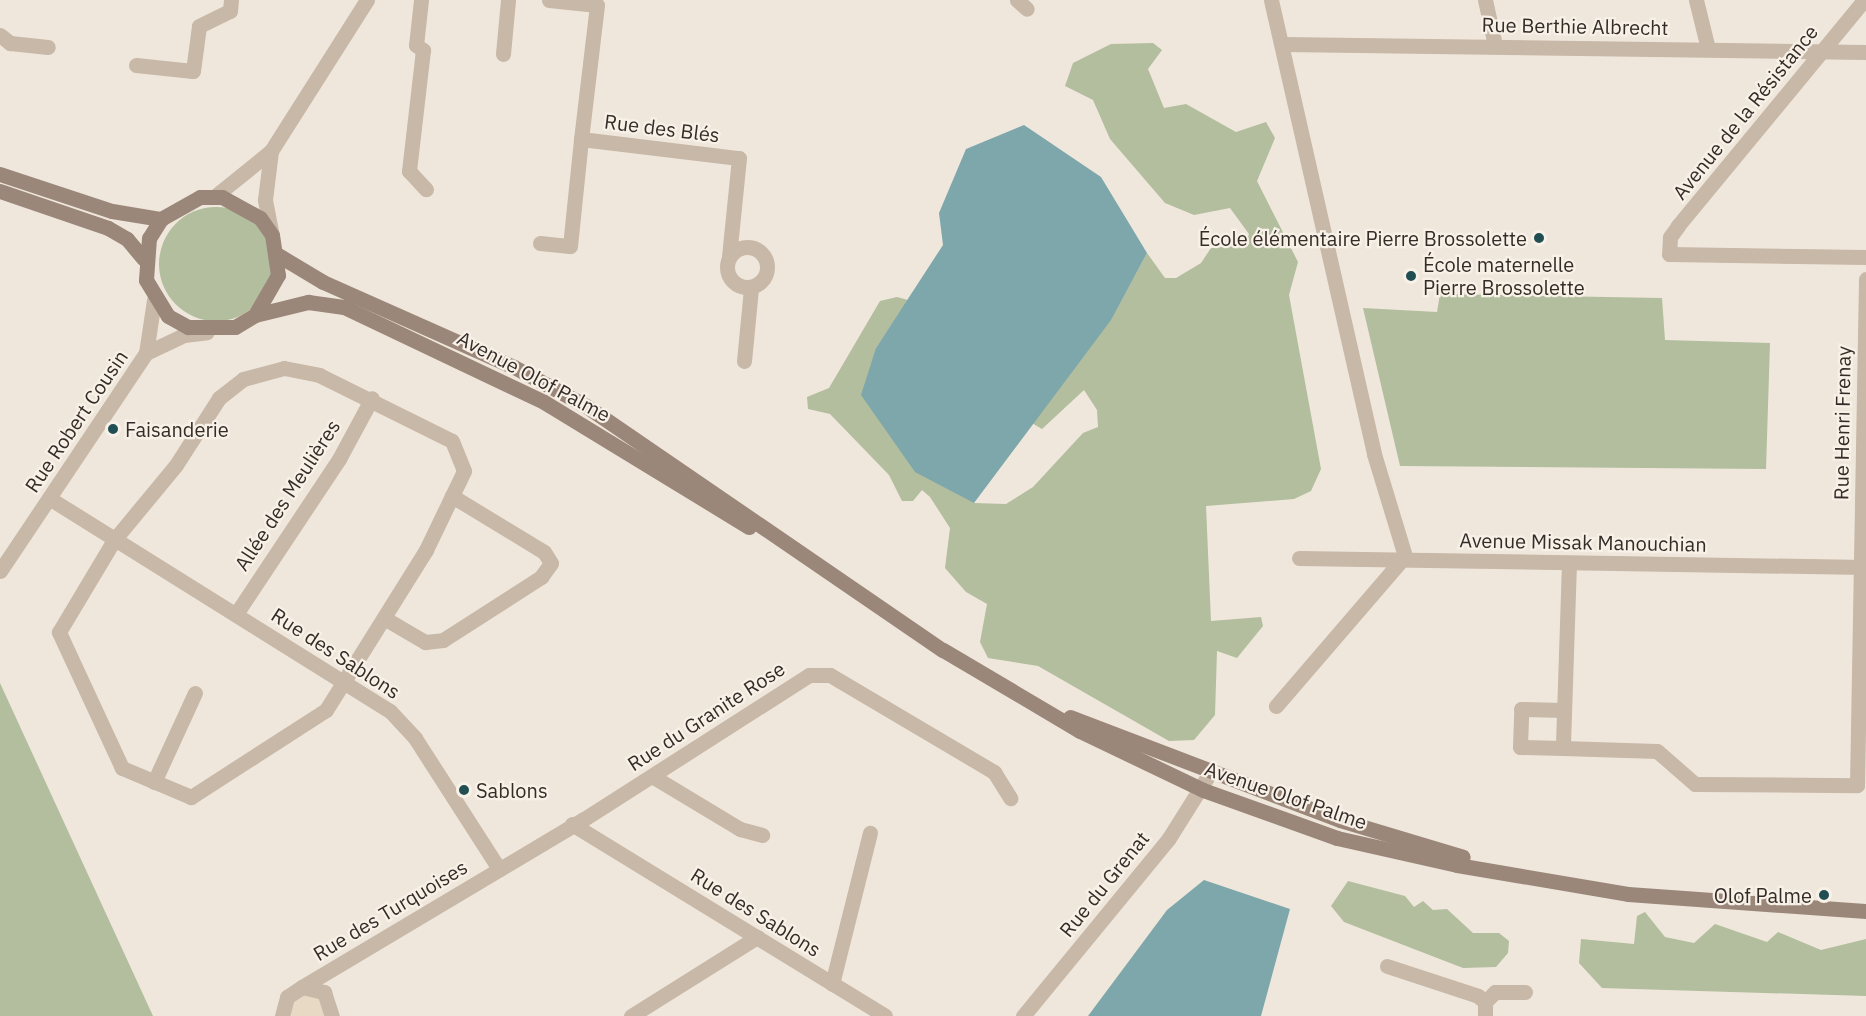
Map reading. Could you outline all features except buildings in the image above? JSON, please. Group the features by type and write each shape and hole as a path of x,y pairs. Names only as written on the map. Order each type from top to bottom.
{"main road":[{"path":"0,174 112,211 160,219"},
{"path":"0,191 108,228 127,239 144,259 154,300 189,327 212,331"},
{"path":"144,259 160,219 178,205 214,197 244,205 272,235 278,255 270,297 255,315"},
{"name":"Avenue Olof Palme","path":"278,255 323,282 417,321 586,406 777,541 943,650 1053,711 1117,751 1203,790 1337,837 1521,875 1628,894 1861,914"},
{"name":"Avenue Olof Palme","path":"212,331 255,315 325,302 370,318 544,402 777,541"},
{"name":"Avenue Olof Palme","path":"1053,711 1210,773 1521,875"}],"street":[{"path":"136,65 193,71 199,26 230,11 231,0"},
{"path":"214,197 271,151 367,0"},
{"path":"421,0 416,45 423,50 409,171 426,189"},
{"path":"502,54 508,0"},
{"name":"Rue des Blés","path":"549,0 597,5 581,139 739,158 726,270 732,282 751,288"},
{"path":"1271,0 1283,44 1374,454 1405,556 1276,706"},
{"path":"1485,0 1495,45"},
{"path":"1696,0 1708,49"},
{"name":"Avenue de la Résistance","path":"1864,0 1678,226 1670,237 1670,254 1866,257"},
{"path":"0,35 10,43 48,47"},
{"name":"Rue Berthie Albrecht","path":"1283,44 1495,45 1866,52"},
{"path":"540,243 570,246 581,139"},
{"path":"271,151 265,200 272,235"},
{"path":"729,256 746,247 764,256 766,275 751,288 744,361"},
{"name":"Rue Henri Frenay","path":"1563,748 1657,751 1695,784 1857,785 1862,691 1866,279"},
{"name":"Rue Robert Cousin","path":"0,571 146,353 154,300"},
{"name":"Rue Robert Cousin","path":"146,353 184,335 212,331"},
{"path":"299,370 372,398 452,441 464,471 384,618 326,710 191,797 122,768 59,632 114,540 176,465 219,398 243,379 299,370"},
{"name":"Allée des Meulières","path":"236,614 339,459 372,398"},
{"path":"384,618 425,642 443,640 541,577 551,563 544,552 452,496"},
{"name":"Rue des Sablons","path":"49,498 390,711 415,738 498,869"},
{"name":"Avenue Missak Manouchian","path":"1299,558 1405,556 1569,563 1863,567"},
{"path":"1564,710 1521,709 1520,747 1563,748 1569,563"},
{"name":"Rue du Granite Rose","path":"572,824 652,776 809,675 830,675 994,772 1010,798"},
{"path":"154,782 195,693"},
{"name":"Rue du Grenat","path":"1023,1016 1203,790 1210,773"},
{"path":"652,776 740,829 762,835"},
{"path":"498,869 572,824"},
{"name":"Rue des Sablons","path":"572,824 885,1016"},
{"path":"832,984 870,833"},
{"name":"Rue des Turquoises","path":"282,1016 287,997 498,869"},
{"path":"631,1016 757,937"},
{"path":"1387,966 1485,1009 1496,992 1525,992"},
{"path":"302,987 324,992 332,1016"}],"green space":[{"path":"1153,43 1162,50 1148,69 1164,108 1186,104 1236,132 1266,122 1275,138 1257,181 1298,262 1289,295 1321,469 1311,491 1294,499 1206,506 1211,621 1261,617 1263,626 1237,658 1217,651 1215,715 1194,740 1169,741 1038,666 988,658 980,642 987,604 966,592 945,568 950,528 930,497 922,490 913,501 902,501 889,475 830,414 808,409 807,397 829,388 880,301 897,297 908,300 876,348 974,503 1006,504 1033,487 1083,433 1098,427 1097,410 1084,390 1042,429 1030,422 1111,319 1147,253 1165,278 1176,278 1201,263 1211,248 1245,245 1249,234 1230,208 1194,215 1165,203 1110,139 1093,100 1065,86 1073,63 1111,44"},
{"path":"216,207 238,212 256,224 268,242 273,264 268,286 256,304 238,316 216,321 194,316 176,304 164,286 159,264 164,242 176,224 194,212"},
{"path":"1440,294 1662,298 1665,340 1770,343 1766,469 1400,466 1363,308 1437,312"},
{"path":"0,683 153,1016 0,1016"},
{"path":"1348,881 1405,896 1414,907 1423,901 1433,910 1447,909 1473,933 1499,933 1509,941 1508,953 1496,967 1463,968 1344,922 1331,906"},
{"path":"1645,912 1665,937 1694,943 1715,924 1767,942 1778,932 1821,950 1866,939 1866,996 1602,988 1579,963 1581,939 1634,944 1637,916"}],"shaded area":[{"path":"314,991 329,1016 286,1016 290,999"}],"water":[{"path":"1024,125 1101,177 1147,253 1111,320 974,503 915,472 861,395 876,348 943,245 939,213 966,149"},
{"path":"1204,880 1290,909 1261,1016 1088,1016 1167,910"}],"place":[{"name":"École élémentaire Pierre Brossolette","path":"1539,238"},
{"name":"École maternelle Pierre Brossolette","path":"1411,276"},
{"name":"Faisanderie","path":"113,429"},
{"name":"Sablons","path":"464,790"},
{"name":"Olof Palme","path":"1824,895"}]}
